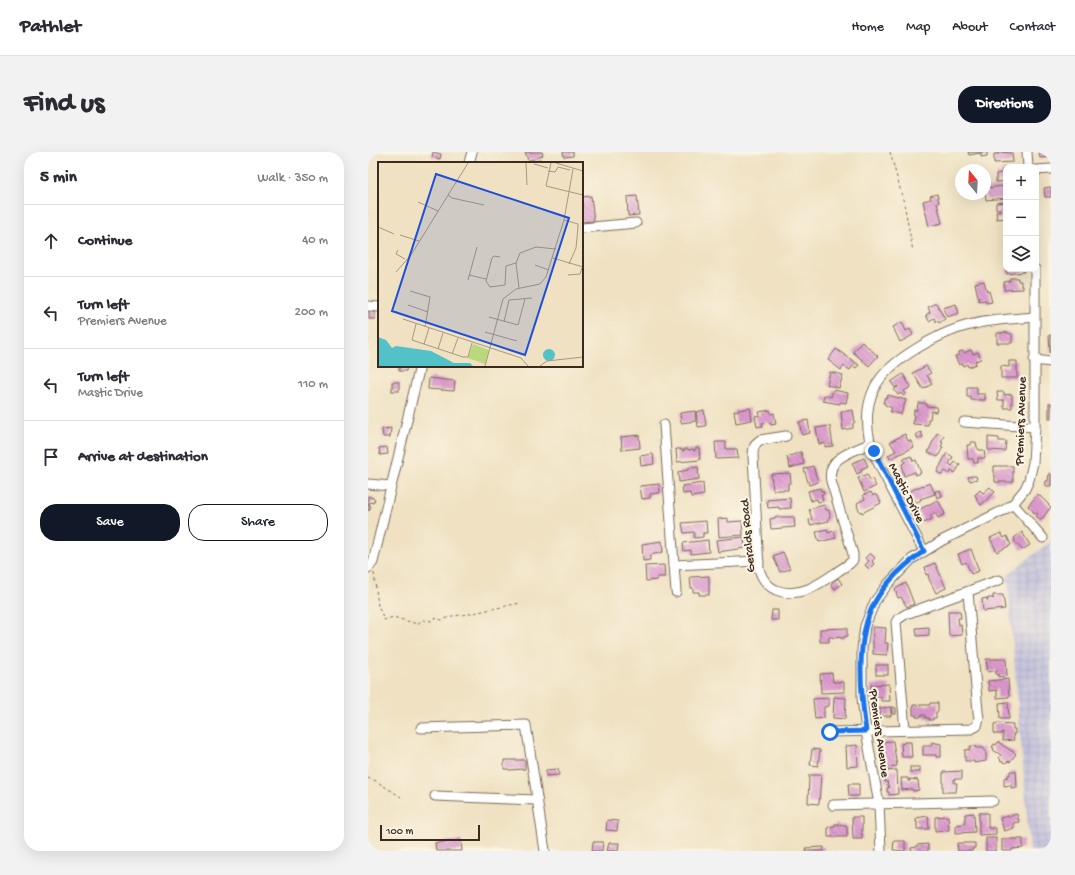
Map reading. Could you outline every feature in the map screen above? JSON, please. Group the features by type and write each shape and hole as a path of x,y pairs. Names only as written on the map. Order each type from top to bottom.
{"street":[{"path":"469,162 472,152"},
{"path":"1027,152 1028,164"},
{"path":"1039,170 1051,169"},
{"path":"583,228 636,223"},
{"name":"Premiers Avenue","path":"881,851 879,804 866,731 862,698 862,649 865,626 875,601 904,567 924,551 1004,510 1013,504 1025,489 1033,463 1035,426 1035,272"},
{"path":"368,306 378,307"},
{"name":"Mastic Drive","path":"924,551 878,462 871,443 867,421 869,402 875,387 891,368 913,350 941,335 973,324 1034,317"},
{"path":"1034,360 1051,362"},
{"path":"370,565 420,367"},
{"path":"964,422 1035,426"},
{"path":"664,425 676,592"},
{"name":"Geralds Road","path":"786,436 760,440 757,442 753,450 761,575 767,584 778,591 793,593 804,591 815,586 851,562 853,554 831,481 830,470 833,463 838,459 871,443"},
{"path":"368,484 391,486"},
{"path":"1013,504 1043,538"},
{"path":"674,565 759,561"},
{"path":"905,730 896,622 906,614 999,580"},
{"path":"830,732 971,729 976,726 979,718 968,592"},
{"path":"421,728 526,725 545,851"},
{"path":"435,796 537,800"},
{"path":"833,805 993,801"}],"path":[{"path":"890,152 904,203 913,251"},
{"path":"370,565 378,606 384,620 393,617 417,624 423,620 432,621 436,618 442,620 452,616 469,614 520,603"},
{"path":"368,778 376,781 401,797"}],"shaded area":[{"path":"1051,541 1051,851 1030,851 1007,575"}],"building":[{"path":"433,152 441,154 440,159 432,157"},
{"path":"525,152 542,152 543,155 539,157 540,160 534,162 533,159 528,160"},
{"path":"563,152 573,152 573,156 564,157"},
{"path":"968,152 987,152 987,156 981,157 981,153 969,155"},
{"path":"999,152 1012,153 1013,162 994,163 994,154 999,154"},
{"path":"1039,152 1051,152 1051,157 1040,158"},
{"path":"1002,170 1003,181 996,182 996,174 1002,173"},
{"path":"1003,186 1003,198 991,200 991,187"},
{"path":"1051,187 1051,197 1045,197 1044,188"},
{"path":"937,194 939,202 937,203 942,223 929,226 923,201 931,199 930,196"},
{"path":"591,196 594,221 583,222 583,197"},
{"path":"637,196 639,215 628,216 627,197"},
{"path":"1003,202 1003,218 997,219 996,211 1000,211 1000,209 996,209 996,203"},
{"path":"1007,272 1024,272 1007,274"},
{"path":"1010,278 1018,278 1018,281 1021,281 1021,286 1023,286 1023,289 1004,290 1004,282 1010,281"},
{"path":"984,281 992,302 986,303 986,300 979,301 975,283"},
{"path":"936,303 945,319 939,323 938,321 936,322 934,318 929,321 926,315 930,312 928,307"},
{"path":"956,304 959,313 947,317 943,308"},
{"path":"369,312 375,312 375,319 369,319"},
{"path":"902,322 906,331 910,329 913,335 900,342 893,327"},
{"path":"1003,332 1012,334 1012,343 997,343 997,333"},
{"path":"1049,335 1051,335 1051,353 1050,353"},
{"path":"862,342 878,356 869,366 853,352"},
{"path":"836,349 859,365 856,368 853,366 850,370 844,366 841,370 828,360"},
{"path":"971,350 973,354 978,352 981,359 975,361 976,364 968,367 967,364 963,366 962,363 959,365 955,356 959,355 959,352 963,351 964,353"},
{"path":"1009,361 1017,361 1017,378 1001,378 1001,366 1009,367"},
{"path":"926,366 931,373 927,375 932,384 923,389 913,373"},
{"path":"399,367 407,367 406,371 399,371"},
{"path":"830,372 843,375 839,388 827,385"},
{"path":"903,374 911,387 904,391 906,394 903,396 901,393 898,395 894,390 898,387 897,386 895,388 891,382"},
{"path":"429,378 455,381 454,391 428,389"},
{"path":"392,382 399,382 399,391 392,391"},
{"path":"967,387 977,387 977,394 985,394 985,400 971,400 971,397 967,397"},
{"path":"833,390 848,393 846,403 840,402 840,404 823,401 824,395 831,397"},
{"path":"997,392 1004,392 1004,395 1012,394 1012,408 1004,408 1004,400 998,400"},
{"path":"888,395 906,400 901,414 890,412 892,408 883,403 885,397 887,398"},
{"path":"918,403 926,403 926,406 937,407 936,412 931,411 930,419 928,419 928,425 913,424 914,410 917,410"},
{"path":"1049,403 1051,403 1051,418 1049,418"},
{"path":"750,408 752,420 736,423 734,411"},
{"path":"704,410 706,426 698,427 696,412"},
{"path":"770,410 771,414 774,413 776,424 771,425 770,422 762,423 763,426 757,427 755,416 760,415 759,412"},
{"path":"853,410 855,422 853,423 853,428 843,430 841,412"},
{"path":"695,411 696,421 681,423 680,413"},
{"path":"808,420 810,433 802,435 799,422"},
{"path":"830,426 833,446 825,447 825,443 819,444 816,428"},
{"path":"391,428 390,437 383,437 382,429"},
{"path":"921,432 923,437 918,439 916,434"},
{"path":"937,433 944,436 941,442 943,443 941,446 943,447 938,457 928,452"},
{"path":"905,434 908,441 910,440 914,447 890,459 888,455 896,451 890,442"},
{"path":"639,435 640,448 622,450 621,437"},
{"path":"988,437 999,438 999,441 1006,441 1005,451 988,450"},
{"path":"715,442 726,442 726,449 737,449 738,458 716,459"},
{"path":"971,442 976,442 979,450 984,450 985,458 978,458 978,463 974,463 973,459 968,459 967,445 971,445"},
{"path":"387,447 388,454 380,455 379,448"},
{"path":"695,448 699,448 700,460 677,462 676,449 681,449 684,451 684,449 693,449 695,451"},
{"path":"801,452 804,464 790,468 787,457"},
{"path":"947,453 953,457 949,464 952,466 955,462 960,465 955,473 951,471 950,474 945,471 942,475 937,472"},
{"path":"653,454 654,464 641,466 640,456"},
{"path":"911,456 913,461 916,460 921,473 916,475 915,472 904,476 902,464 905,462 903,459"},
{"path":"864,458 868,466 861,469 862,471 857,474 852,463"},
{"path":"813,466 818,482 809,485 804,469"},
{"path":"994,466 1013,466 1013,482 995,482"},
{"path":"698,467 699,479 679,482 678,472 688,470 688,468"},
{"path":"790,473 791,483 788,483 788,490 773,490 771,474"},
{"path":"1049,473 1051,474 1051,486 1045,486 1046,481 1048,481"},
{"path":"867,474 876,486 864,492 858,478"},
{"path":"976,476 977,479 970,481 968,477"},
{"path":"703,483 704,495 691,497 690,493 683,494 682,486"},
{"path":"930,483 935,494 920,499 921,500 915,503 910,491"},
{"path":"659,484 660,493 650,494 650,498 642,499 640,486"},
{"path":"990,487 995,492 981,505 976,499 977,498 975,495 980,490 983,493"},
{"path":"820,488 824,494 821,494 823,501 818,502 817,499 811,501 808,491"},
{"path":"940,490 942,496 937,498 935,491"},
{"path":"871,492 873,496 875,494 878,496 881,503 862,513 857,506 857,503 865,499 863,495"},
{"path":"1038,494 1051,507 1041,520 1036,516 1038,514 1033,512 1028,506"},
{"path":"368,496 375,499 373,503 370,502 369,505 371,506 369,511 368,510"},
{"path":"790,498 791,508 768,508 767,500"},
{"path":"938,500 945,514 938,518 935,513 930,515 932,519 924,523 918,510"},
{"path":"824,505 826,510 829,510 829,521 810,525 809,520 812,519 809,509"},
{"path":"775,517 794,517 795,527 771,529 770,519"},
{"path":"728,518 728,522 742,521 743,535 719,537 718,519"},
{"path":"706,521 707,533 703,533 703,537 694,538 694,532 684,533 682,523"},
{"path":"827,529 828,533 834,531 836,538 819,542 816,532"},
{"path":"1022,532 1030,545 1022,550 1014,541 1014,538"},
{"path":"1001,533 1004,538 1007,536 1011,545 997,552 990,538"},
{"path":"744,537 745,548 718,552 716,540"},
{"path":"708,540 709,552 691,554 691,550 684,551 683,543"},
{"path":"662,541 663,552 650,555 650,560 643,561 642,544"},
{"path":"971,549 979,571 971,574 966,562 962,564 958,554"},
{"path":"783,552 790,569 780,572 773,556"},
{"path":"870,553 875,558 872,561 874,564 869,569 865,565 869,561 865,558"},
{"path":"935,563 946,588 936,593 928,574 926,575 925,572 925,567"},
{"path":"664,565 665,577 657,577 657,580 646,581 645,566"},
{"path":"709,576 709,595 699,595 699,592 693,592 690,577"},
{"path":"838,578 842,584 835,589 831,584"},
{"path":"906,583 914,604 907,607 901,597 898,598 895,589"},
{"path":"993,595 1003,595 1005,609 983,611 982,599 987,598 988,600 988,598 993,598"},
{"path":"772,610 778,610 778,620 771,620"},
{"path":"948,611 960,611 961,618 958,618 959,625 961,624 962,635 949,636"},
{"path":"873,627 886,628 885,643 888,643 887,655 873,654"},
{"path":"929,627 929,635 917,636 916,628"},
{"path":"847,628 847,636 844,638 829,637 829,642 820,642 820,629"},
{"path":"986,659 1006,659 1007,676 998,677 998,674 996,675 996,671 998,670 988,672"},
{"path":"876,665 888,665 888,675 876,675"},
{"path":"832,673 833,682 844,682 844,692 821,693 820,674"},
{"path":"1008,679 1009,697 997,698 997,690 989,691 988,681"},
{"path":"889,684 890,701 881,701 881,697 871,697 871,685"},
{"path":"834,697 846,698 845,719 833,718"},
{"path":"829,698 829,706 824,707 824,718 815,719 813,699"},
{"path":"1008,702 1009,719 1000,719 999,703"},
{"path":"930,703 938,703 936,718 929,720 929,718 925,718 925,715 916,717 916,715 913,715 913,705 930,705"},
{"path":"891,707 891,716 880,716 880,708"},
{"path":"892,707 896,708 896,714 892,714"},
{"path":"994,724 1013,724 1013,729 1015,729 1015,734 1013,734 1014,740 1003,741 1003,732 1002,734 994,734"},
{"path":"893,741 897,766 886,767 881,742"},
{"path":"904,742 911,742 912,757 902,757 901,744"},
{"path":"932,742 941,744 941,757 936,757 936,755 923,755 923,746 931,746"},
{"path":"998,742 1016,754 1010,762 1008,761 1006,763 1000,761 1001,760 999,758 1001,755 993,750 994,748 992,747"},
{"path":"857,745 858,766 847,767 846,746"},
{"path":"970,746 984,748 984,751 986,751 986,761 974,763 974,761 965,761 965,750 970,749"},
{"path":"812,749 820,750 818,766 810,765"},
{"path":"504,760 525,760 525,769 504,769"},
{"path":"910,767 920,767 920,772 910,772"},
{"path":"558,769 559,775 546,776 546,770"},
{"path":"897,770 898,794 889,795 889,792 887,792 887,788 889,788 887,782 885,782 884,771"},
{"path":"962,771 962,779 954,779 954,783 957,783 956,792 943,792 943,772"},
{"path":"1010,771 1016,771 1017,787 1011,788 1011,785 1004,786 1004,778 1010,775"},
{"path":"809,775 821,775 819,804 808,803"},
{"path":"901,778 908,778 908,781 910,781 909,779 918,780 919,790 902,790"},
{"path":"848,784 859,784 859,796 849,796"},
{"path":"974,813 975,832 956,833 956,825 965,824 965,814"},
{"path":"979,813 988,813 988,828 996,828 996,834 979,835"},
{"path":"1017,814 1019,822 1013,823 1014,828 1004,831 1000,818"},
{"path":"928,816 929,829 917,829 916,818"},
{"path":"948,816 949,830 935,831 935,817"},
{"path":"852,817 862,817 862,839 853,839"},
{"path":"607,820 618,821 617,831 606,830"},
{"path":"835,824 839,824 839,826 844,825 847,827 847,837 828,837 828,827 835,826"},
{"path":"986,838 996,838 996,851 986,851"},
{"path":"1002,839 1023,839 1023,848 1012,849 1012,851 1002,851"},
{"path":"461,840 462,851 436,851 435,843"},
{"path":"894,841 905,841 905,851 893,850"},
{"path":"593,842 603,842 602,851 592,851"},
{"path":"609,843 619,843 618,851 607,851"},
{"path":"957,843 975,843 975,848 973,848 972,851 958,851"},
{"path":"928,844 928,851 911,851 911,848 917,847 917,845"},
{"path":"824,847 824,851 806,851 805,848"}],"route":[{"path":"830,732 866,731 862,698 862,649 865,626 875,601 888,584 912,559 924,551 878,462 874,451"}]}
